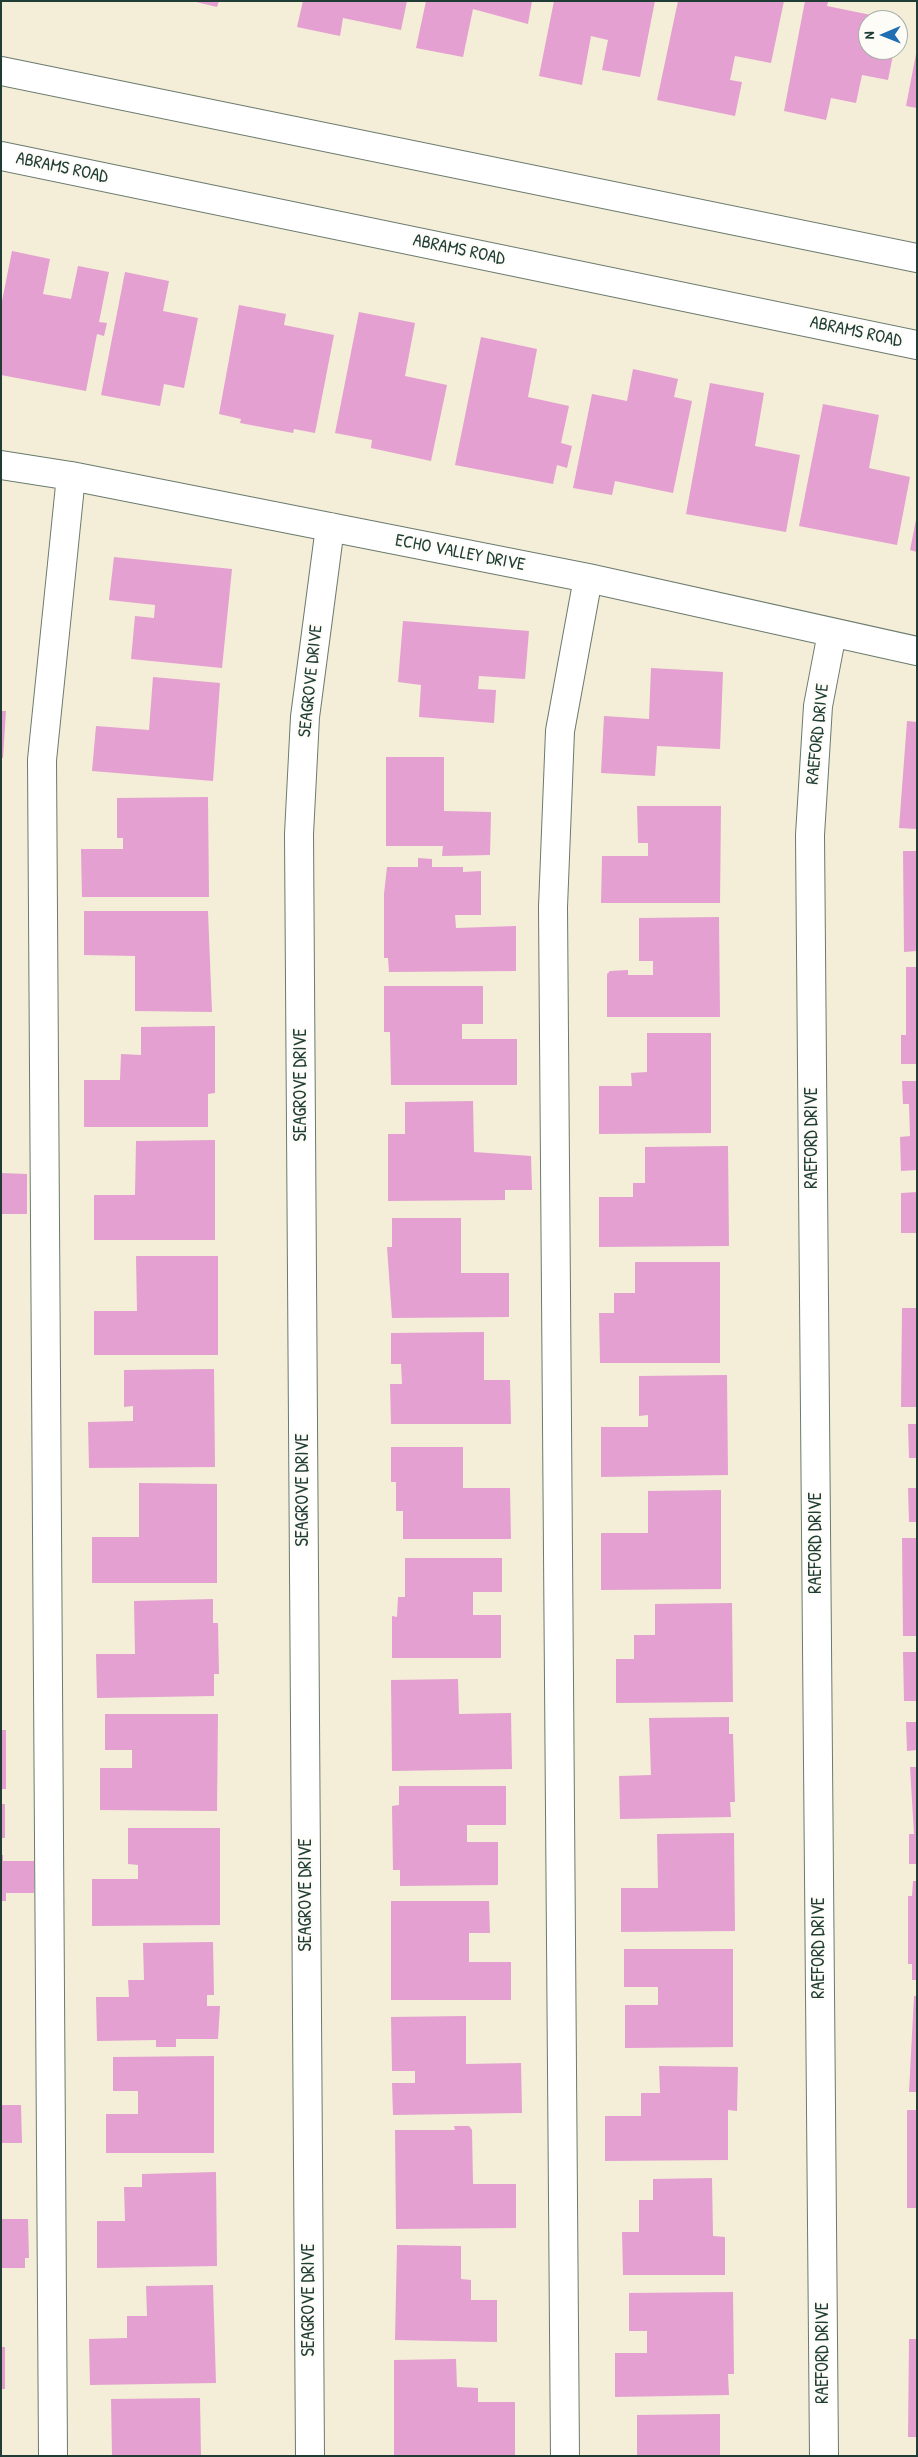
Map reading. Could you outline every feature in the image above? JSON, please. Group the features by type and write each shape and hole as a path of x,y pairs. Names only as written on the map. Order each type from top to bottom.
{"street":[{"path":"1,71 917,258"},
{"name":"ABRAMS ROAD","path":"1,156 917,344"},
{"name":"ECHO VALLEY DRIVE","path":"1,465 71,476 588,578 917,651"},
{"path":"53,2456 42,760 71,476"},
{"name":"SEAGROVE DRIVE","path":"310,2456 299,834 305,717 330,527"},
{"path":"564,2456 552,907 560,731 588,578"},
{"name":"RAEFORD DRIVE","path":"824,2456 810,835 818,706 832,633"}],"building":[{"path":"192,1 219,1 217,7"},
{"path":"303,1 407,1 401,30 343,18 340,36 297,27"},
{"path":"426,1 532,1 528,24 473,9 463,57 416,48"},
{"path":"554,1 655,1 640,77 602,70 608,40 591,36 582,85 539,76"},
{"path":"678,1 784,1 771,63 735,56 730,80 742,82 735,116 657,100"},
{"path":"805,1 828,2 827,6 858,12 858,60 892,60 888,80 862,75 856,103 831,98 826,120 784,111"},
{"path":"917,54 917,108 906,106"},
{"path":"12,251 50,259 43,294 71,299 78,266 109,272 99,322 107,323 104,336 97,334 86,391 1,375 1,306"},
{"path":"125,272 169,281 163,311 198,318 184,388 164,384 160,406 101,395"},
{"path":"239,305 286,314 284,325 334,335 315,433 294,429 293,433 240,423 241,419 219,414"},
{"path":"359,312 415,323 405,376 447,385 431,461 371,448 372,440 335,433"},
{"path":"481,337 537,349 528,397 569,406 561,443 572,446 567,468 557,465 553,484 455,465"},
{"path":"633,369 678,379 674,397 692,401 673,493 615,481 612,495 573,488 592,394 627,401"},
{"path":"710,383 764,393 755,446 800,455 786,532 686,514"},
{"path":"823,404 879,415 869,468 910,477 897,545 799,526"},
{"path":"917,520 917,552 910,550"},
{"path":"114,557 232,569 222,668 131,659 135,616 154,618 155,605 109,600"},
{"path":"403,621 529,631 525,679 479,676 478,689 496,690 494,723 419,717 421,685 398,682"},
{"path":"651,668 723,672 720,749 657,746 655,776 601,773 604,716 649,719"},
{"path":"153,677 220,683 213,781 92,771 96,726 149,730"},
{"path":"1,711 6,711 3,758 1,758"},
{"path":"907,721 917,722 917,829 899,828"},
{"path":"386,757 444,757 444,811 491,812 490,855 442,856 443,846 386,846"},
{"path":"208,797 209,897 82,897 81,849 123,849 123,838 117,838 117,798"},
{"path":"637,806 721,806 720,903 601,903 602,856 648,856 648,843 638,843"},
{"path":"903,851 917,851 917,951 904,952"},
{"path":"418,858 432,859 432,867 463,867 463,872 481,871 481,915 455,915 456,928 516,926 516,971 389,972 388,958 384,958 384,894 387,867 418,867"},
{"path":"84,911 208,911 212,1012 135,1011 135,956 84,955"},
{"path":"719,917 720,1017 607,1017 607,974 610,971 628,970 628,975 653,975 653,961 639,961 639,918"},
{"path":"906,967 917,967 917,1064 901,1064 901,1035 906,1035"},
{"path":"384,986 483,986 483,1024 462,1024 462,1039 517,1039 517,1085 391,1085 390,1032 384,1032"},
{"path":"215,1026 215,1093 208,1094 208,1127 84,1127 84,1080 120,1080 121,1054 141,1055 141,1027"},
{"path":"647,1033 711,1033 711,1133 599,1134 599,1086 632,1086 631,1073 647,1072"},
{"path":"902,1081 917,1081 917,1170 901,1171 900,1137 910,1136 909,1104 903,1104"},
{"path":"473,1101 474,1152 531,1156 532,1190 505,1190 505,1200 388,1201 388,1134 405,1134 405,1102"},
{"path":"215,1140 215,1240 94,1240 94,1195 135,1195 136,1141"},
{"path":"728,1146 729,1246 599,1247 599,1197 633,1197 633,1183 645,1183 645,1147"},
{"path":"1,1173 27,1174 27,1214 1,1214"},
{"path":"917,1192 917,1233 901,1233 901,1193"},
{"path":"392,1218 461,1218 461,1273 509,1273 509,1317 392,1318 387,1247 392,1247"},
{"path":"136,1256 218,1256 218,1355 94,1355 94,1311 137,1311"},
{"path":"635,1262 720,1262 720,1363 600,1363 599,1313 614,1313 614,1293 635,1293"},
{"path":"902,1308 917,1308 917,1407 901,1407"},
{"path":"484,1332 484,1380 510,1380 511,1424 391,1424 390,1384 402,1384 401,1364 391,1364 391,1333"},
{"path":"214,1369 215,1467 89,1468 88,1422 133,1421 133,1406 124,1407 124,1370"},
{"path":"727,1375 728,1475 601,1477 601,1427 648,1427 648,1415 639,1416 639,1376"},
{"path":"908,1424 917,1424 917,1458 909,1458"},
{"path":"391,1447 463,1447 463,1488 510,1488 511,1539 403,1539 403,1511 396,1511 396,1482 391,1482"},
{"path":"139,1483 217,1484 217,1583 92,1583 92,1537 139,1537"},
{"path":"908,1488 917,1488 917,1522 909,1522"},
{"path":"721,1490 721,1589 601,1590 601,1533 648,1533 648,1491"},
{"path":"902,1538 917,1538 917,1636 903,1636"},
{"path":"405,1558 502,1558 502,1592 473,1592 473,1615 501,1615 501,1658 392,1658 392,1616 397,1617 398,1597 405,1597"},
{"path":"213,1599 213,1623 218,1623 219,1674 214,1674 214,1696 97,1698 96,1654 135,1654 134,1601"},
{"path":"732,1603 733,1702 616,1703 616,1659 634,1659 634,1635 655,1635 655,1604"},
{"path":"903,1652 917,1652 917,1701 904,1701"},
{"path":"458,1679 459,1714 511,1713 512,1769 392,1771 391,1680"},
{"path":"105,1714 218,1714 217,1811 100,1810 100,1768 132,1768 132,1750 105,1750"},
{"path":"729,1717 729,1734 733,1734 735,1802 730,1802 731,1817 620,1819 619,1776 651,1775 649,1718"},
{"path":"906,1722 917,1722 917,1750 907,1751"},
{"path":"1,1730 6,1730 6,1789 1,1789"},
{"path":"910,1767 917,1767 917,1864 909,1864 909,1834 914,1834"},
{"path":"399,1786 506,1786 506,1825 467,1825 467,1842 498,1842 498,1885 400,1886 400,1870 393,1870 392,1806 399,1805"},
{"path":"1,1804 5,1804 5,1838 1,1838"},
{"path":"128,1828 220,1828 220,1925 92,1926 92,1879 138,1879 138,1865 128,1864"},
{"path":"734,1833 735,1931 621,1932 621,1888 658,1888 657,1834"},
{"path":"1,1855 3,1855 3,1861 34,1861 34,1893 6,1893 6,1901 1,1901"},
{"path":"913,1881 917,1881 917,1980 912,1980 912,1964 908,1964 908,1896 912,1896"},
{"path":"391,1901 489,1901 490,1933 469,1933 469,1962 511,1962 511,2000 391,2000"},
{"path":"213,1942 214,1995 207,1995 207,2006 220,2006 218,2039 176,2039 176,2047 156,2047 156,2040 97,2041 96,1997 129,1997 128,1980 144,1980 143,1943"},
{"path":"624,1949 733,1949 733,2047 625,2048 625,2005 658,2005 658,1987 624,1987"},
{"path":"914,1996 917,1996 917,2092 909,2092"},
{"path":"466,2016 466,2064 521,2063 522,2113 393,2115 392,2083 415,2083 415,2071 392,2071 391,2017"},
{"path":"214,2056 214,2153 106,2153 106,2114 138,2114 138,2091 113,2091 113,2057"},
{"path":"659,2066 738,2067 737,2111 728,2110 728,2160 605,2161 605,2116 641,2116 641,2093 660,2093"},
{"path":"1,2105 21,2105 22,2143 1,2143"},
{"path":"907,2110 917,2110 917,2208 907,2208"},
{"path":"454,2126 469,2126 472,2130 473,2184 516,2184 516,2228 396,2229 395,2130 455,2130"},
{"path":"216,2172 217,2266 97,2268 97,2221 125,2221 124,2187 142,2187 142,2174"},
{"path":"712,2178 713,2236 725,2237 725,2275 623,2275 622,2232 639,2232 639,2200 653,2200 653,2179"},
{"path":"1,2219 28,2219 29,2258 25,2258 25,2268 1,2268"},
{"path":"397,2245 461,2246 461,2279 471,2280 471,2300 497,2300 497,2342 395,2340"},
{"path":"213,2285 216,2383 90,2385 89,2339 127,2338 127,2316 147,2316 146,2286"},
{"path":"733,2292 734,2374 728,2374 729,2395 615,2397 615,2353 647,2353 647,2331 629,2331 629,2293"},
{"path":"909,2339 917,2339 917,2437 908,2437"},
{"path":"1,2347 5,2347 5,2389 1,2389"},
{"path":"456,2359 457,2387 478,2388 478,2402 515,2402 515,2456 394,2456 394,2360"},
{"path":"200,2398 201,2456 112,2456 111,2399"},
{"path":"720,2414 720,2456 637,2456 637,2415"}]}
